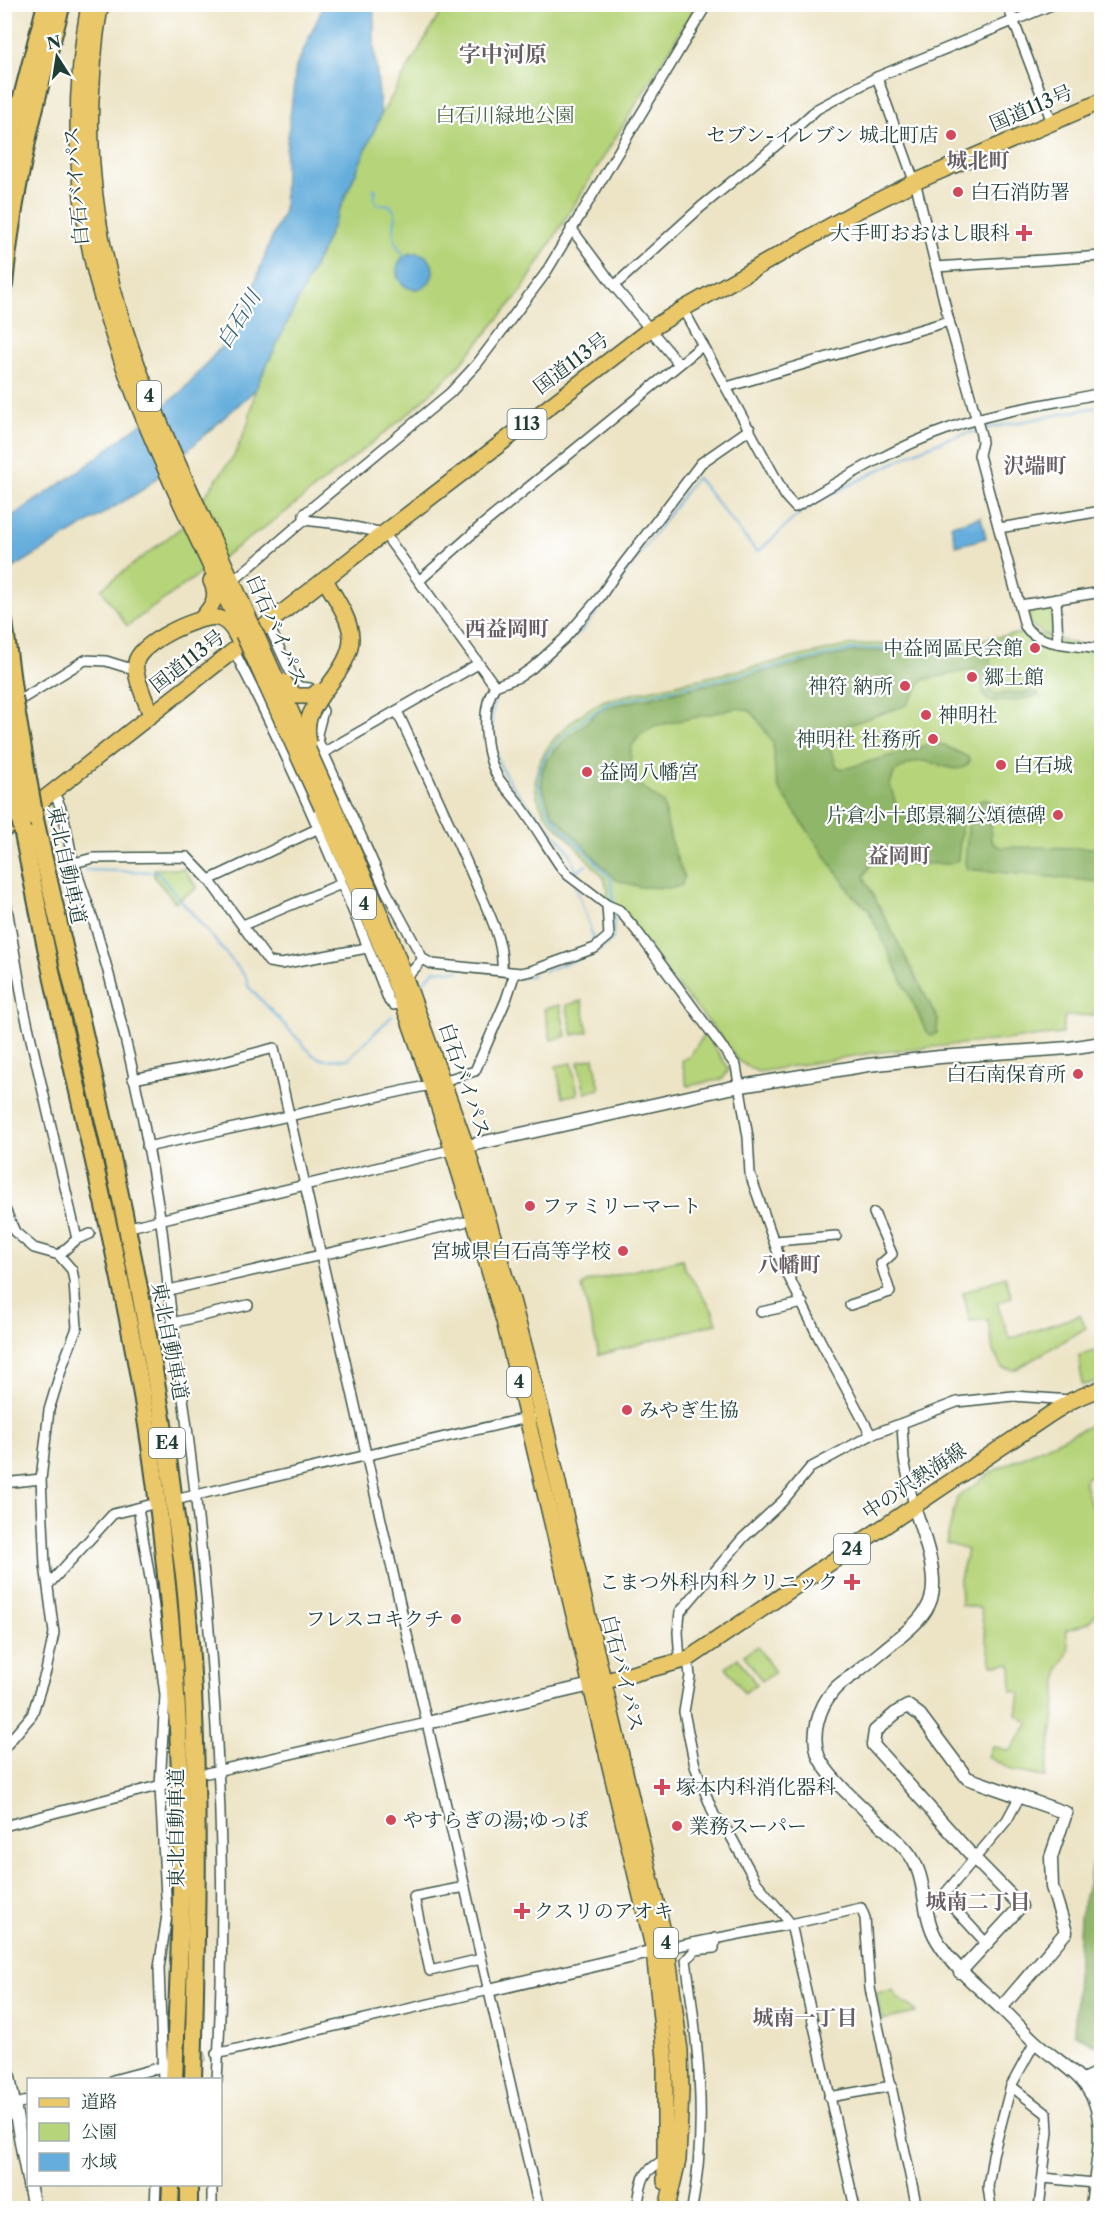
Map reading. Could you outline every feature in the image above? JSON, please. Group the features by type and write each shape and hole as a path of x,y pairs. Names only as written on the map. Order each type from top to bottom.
{"highway":[{"path":"4,180 14,128 46,4"},
{"path":"4,285 16,199 31,123 62,4"},
{"name":"東北自動車道","path":"4,621 49,965 108,1220 136,1356 150,1448 169,1607 181,1808 180,1921 169,2070"},
{"name":"東北自動車道","path":"4,729 117,1179 166,1433 184,1579 196,1730 198,1801 193,2078"},
{"path":"170,2208 171,2186"},
{"path":"189,2186 189,2208"}],"main road":[{"name":"白石バイパス","path":"89,4 80,81 78,136 81,176 92,224 105,308 127,374 163,460 215,570 317,754 327,805 402,1003 437,1083"},
{"name":"白石バイパス","path":"101,4 93,57 92,224 104,257 116,303 140,375 215,570 235,588 249,632 255,676 281,715 327,805 406,978 459,1148 504,1321 535,1416 578,1640 598,1683 678,2028 681,2091 678,2160 665,2208"},
{"name":"国道113号","path":"4,830 151,715 249,632 325,580 649,330 853,213 915,182 1101,101"},
{"path":"202,618 214,602 215,570"},
{"path":"317,754 307,734 308,716 321,692 344,666 350,651 351,637 345,612 325,580"},
{"path":"151,715 135,670 136,660 141,651 202,618 220,619 249,632 277,669 286,687 295,696 312,696 321,692"},
{"name":"中の沢熱海線","path":"598,1683 684,1660 1073,1400 1101,1388"},
{"name":"白石バイパス","path":"660,1949 667,2157 665,2208"}],"street":[{"path":"235,588 304,520 304,514 450,393 477,364 545,274 707,4"},
{"path":"1007,4 1052,122"},
{"path":"614,286 710,199 817,109 877,77 1054,4"},
{"path":"877,77 915,182 981,435 979,455 1029,632 1058,643 1101,650"},
{"path":"571,228 614,286 679,364"},
{"path":"936,267 1101,256"},
{"path":"682,309 786,497 795,507 909,444 950,427 1101,393"},
{"path":"727,387 950,321"},
{"path":"420,580 481,526 703,345"},
{"path":"750,429 701,463 600,597 564,639 519,677 495,686 488,701 487,738 497,775 568,875 612,907 654,955 736,1066 748,1137 750,1174 780,1259 871,1435"},
{"path":"999,528 1101,511"},
{"path":"304,520 384,533 495,686"},
{"path":"1020,605 1101,592"},
{"path":"1056,599 1058,643"},
{"path":"249,632 282,656 296,684 310,688 323,711 317,734 317,754 423,959 432,964 502,970 514,976 597,946 609,936 612,907"},
{"path":"249,632 249,679 319,828 389,1001 394,1005 402,1003"},
{"path":"249,679 282,656"},
{"path":"4,710 85,660 106,661 135,670"},
{"path":"317,754 397,711 478,663"},
{"path":"397,711 456,836 497,932 503,958 502,970"},
{"path":"52,792 59,800 74,863 100,944 133,1079 161,1220 172,1323 185,1405 205,1574 220,1770 222,1934 217,2078"},
{"path":"209,880 319,828"},
{"path":"74,863 93,858 187,857 209,880 269,962 281,964 367,948"},
{"path":"243,925 340,884"},
{"path":"4,890 24,1009 77,1239"},
{"path":"406,978 423,959"},
{"path":"147,1147 437,1083 475,1071 514,976"},
{"path":"134,1226 459,1148 741,1086 868,1065 940,1057 1069,1048 1101,1043"},
{"path":"133,1079 217,1063 274,1048 540,2208"},
{"path":"4,1208 15,1232 34,1248 58,1255 72,1270 78,1328 63,1364 49,1410 40,1479 45,1565 54,1633 46,1671 32,1715 4,1748"},
{"path":"850,1305 890,1292 881,1263 892,1254 874,1213"},
{"path":"169,1290 464,1222"},
{"path":"58,1255 77,1239 90,1234"},
{"path":"775,1241 836,1236"},
{"path":"761,1312 802,1303"},
{"path":"172,1323 248,1305"},
{"path":"855,2208 791,1924 756,1882 729,1833 714,1815 699,1776 684,1712 690,1676 678,1632 680,1612 742,1538 783,1501 810,1468 871,1435 957,1402 1013,1396 1073,1400"},
{"path":"179,1499 535,1416"},
{"path":"902,1424 904,1460 933,1579 931,1600 923,1615 910,1628 833,1690 817,1720 818,1755 834,1778 892,1833 917,1865 924,1885 928,1917 937,1939 960,1972 1035,2042 1083,2080 1093,2096 1098,2111 1100,2140 1093,2183 1092,2208"},
{"path":"4,1483 40,1479"},
{"path":"49,1584 113,1514 153,1504"},
{"path":"119,2078 169,2070 159,1968 166,1915 160,1787 165,1695 151,1584 138,1508"},
{"path":"207,1773 598,1683"},
{"path":"960,1972 1021,1906 873,1745 875,1731 897,1712 908,1706 920,1715 967,1778 1066,1813 1051,1857 1052,1887 1066,1932 1001,2008"},
{"path":"4,1826 173,1782"},
{"path":"986,1943 943,1896 1006,1820 1020,1796"},
{"path":"411,1887 432,1982"},
{"path":"414,1897 465,1887"},
{"path":"216,2054 660,1949 861,1908 865,1918 870,1988 917,2208"},
{"path":"692,2208 700,2158 701,2118 698,2042 686,1960 694,1950 714,1948 715,1938"},
{"path":"430,1971 482,1959"},
{"path":"991,2208 988,2187 993,2155 1011,2086 1035,2042"},
{"path":"4,2050 27,2174"},
{"path":"1083,2080 1101,2071"},
{"path":"829,2097 892,2086"},
{"path":"1011,2086 1047,2114 1048,2132 1039,2208"},
{"path":"15,2104 27,2101"},
{"path":"637,2208 643,2178 648,2169 667,2157"},
{"path":"1044,2178 1093,2183"},
{"path":"29,2186 34,2208"},
{"path":"155,2208 156,2186"},
{"path":"212,2186 212,2208"}],"green space":[{"name":"白石川緑地公園","path":"448,5 697,5 520,293 457,368 413,410 283,514 127,626 101,589 183,526 235,454 249,421 255,390 322,250 381,115 436,20"},
{"path":"1049,604 1054,623 1051,634 1046,635 1031,625 1027,608"},
{"path":"1029,632 1101,650 1101,1015 1065,1016 1062,1034 872,1053 758,1072 738,1061 636,930 606,903 608,890 604,878 551,821 543,810 536,793 536,776 541,760 550,745 575,719 605,700 851,645 972,641"},
{"path":"984,648 990,650 990,691 995,694 1037,692 1039,696 1009,701 989,701 984,696 979,671 975,669 923,680 907,705 849,725 829,735 827,741 837,767 844,769 934,743 944,745 968,757 970,761 966,766 954,769 927,761 913,763 894,773 890,785 899,815 917,819 952,808 961,808 963,814 958,860 950,864 871,864 864,877 938,1020 937,1033 930,1035 926,1031 868,909 853,896 779,789 775,774 773,743 750,711 738,708 655,726 640,735 631,747 630,772 637,783 663,803 672,845 684,877 682,885 673,888 640,887 616,880 552,813 542,787 542,772 546,761 563,742 603,708 854,652"},
{"path":"983,799 989,800 991,805 991,840 994,844 1000,847 1101,848 1101,882 967,869 965,863 969,817 977,815 979,802"},
{"path":"154,869 184,869 197,888 175,902 154,877"},
{"path":"582,1001 588,1032 573,1035 566,1005"},
{"path":"560,1005 566,1036 551,1040 544,1009"},
{"path":"705,1033 729,1069 723,1079 687,1086 682,1060 689,1057"},
{"path":"594,1058 600,1089 585,1093 578,1062"},
{"path":"572,1063 578,1094 563,1097 556,1066"},
{"path":"682,1259 684,1267 713,1311 717,1323 599,1355 582,1287 586,1282"},
{"path":"1005,1276 1012,1297 997,1303 1010,1339 1080,1315 1086,1328 1015,1370 1002,1368 993,1351 988,1320 970,1321 963,1293"},
{"path":"1101,1350 1101,1381 1082,1385 1079,1355"},
{"path":"1098,1422 1101,1429 1101,1467 1084,1480 1091,1506 1101,1507 1101,1606 1089,1623 1066,1630 1069,1650 1059,1670 1045,1777 1013,1771 988,1757 992,1746 1010,1751 1029,1723 1017,1715 1020,1692 1012,1691 1011,1664 992,1665 980,1608 961,1605 960,1579 967,1550 946,1543 957,1498 995,1470"},
{"path":"757,1646 775,1672 762,1681 744,1655"},
{"path":"738,1658 756,1684 744,1693 726,1667"},
{"path":"1101,1834 1101,2048 1074,2033 1080,1916"},
{"path":"893,1990 916,2013 882,2020 876,1993"}],"water":[{"path":"324,5 374,5 374,45 381,115 322,250 255,390 144,489 5,573 5,521 81,470 181,392 239,327 268,247 284,211 285,160 296,67"},
{"path":"415,253 428,258 433,271 428,284 415,289 402,284 397,271 402,258"},
{"path":"981,517 986,538 956,546 951,525"}],"waterway":[{"path":"373,189 376,190 374,198 377,204 390,205 396,214 395,241 405,256"},
{"path":"983,429 1102,406"},
{"path":"555,653 583,629 602,606 697,478 756,551 759,551 800,513 818,501 919,450 949,438 977,431"},
{"path":"594,860 550,813 542,796 539,776 542,764 553,746 582,721 610,703 855,649 967,647 1002,642"},
{"path":"1090,652 1102,656"},
{"path":"530,674 499,693 495,699 492,719 497,758 505,775 516,790 566,847 576,872 586,865"},
{"path":"594,860 611,879 614,905"},
{"path":"85,870 157,872 246,977 248,986 313,1055 324,1060 348,1059 392,1016"},
{"path":"576,886 595,943"},
{"path":"598,951 613,939 614,910"},
{"path":"544,971 592,954"},
{"path":"421,985 435,970 459,971"},
{"path":"515,978 533,975"}],"tunnel":[{"path":"171,2064 213,2055"}],"place":[{"name":"セブン-イレブン 城北町店","path":"951,135"},
{"name":"白石消防署","path":"958,192"},
{"name":"大手町おおはし眼科","path":"1024,233"},
{"name":"中益岡區民会館","path":"1035,648"},
{"name":"郷土館","path":"972,677"},
{"name":"神符 納所","path":"905,686"},
{"name":"神明社","path":"926,715"},
{"name":"神明社 社務所","path":"933,739"},
{"name":"白石城","path":"1001,765"},
{"name":"益岡八幡宮","path":"587,772"},
{"name":"片倉小十郎景綱公頌德碑","path":"1058,815"},
{"name":"白石南保育所","path":"1078,1074"},
{"name":"ファミリーマート","path":"530,1206"},
{"name":"宮城県白石高等学校","path":"623,1251"},
{"name":"みやぎ生協","path":"627,1410"},
{"name":"こまつ外科内科クリニック","path":"852,1582"},
{"name":"フレスコキクチ","path":"456,1619"},
{"name":"塚本内科消化器科","path":"662,1787"},
{"name":"やすらぎの湯;ゆっぽ","path":"391,1820"},
{"name":"業務スーパー","path":"677,1826"},
{"name":"クスリのアオキ","path":"522,1911"}],"district":[{"name":"字中河原","path":"503,54"},
{"name":"城北町","path":"978,160"},
{"name":"沢端町","path":"1035,465"},
{"name":"西益岡町","path":"507,628"},
{"name":"益岡町","path":"899,855"},
{"name":"八幡町","path":"789,1264"},
{"name":"城南二丁目","path":"978,1901"},
{"name":"城南一丁目","path":"805,2017"}],"water label":[{"name":"白石川","path":"238,319"}]}
